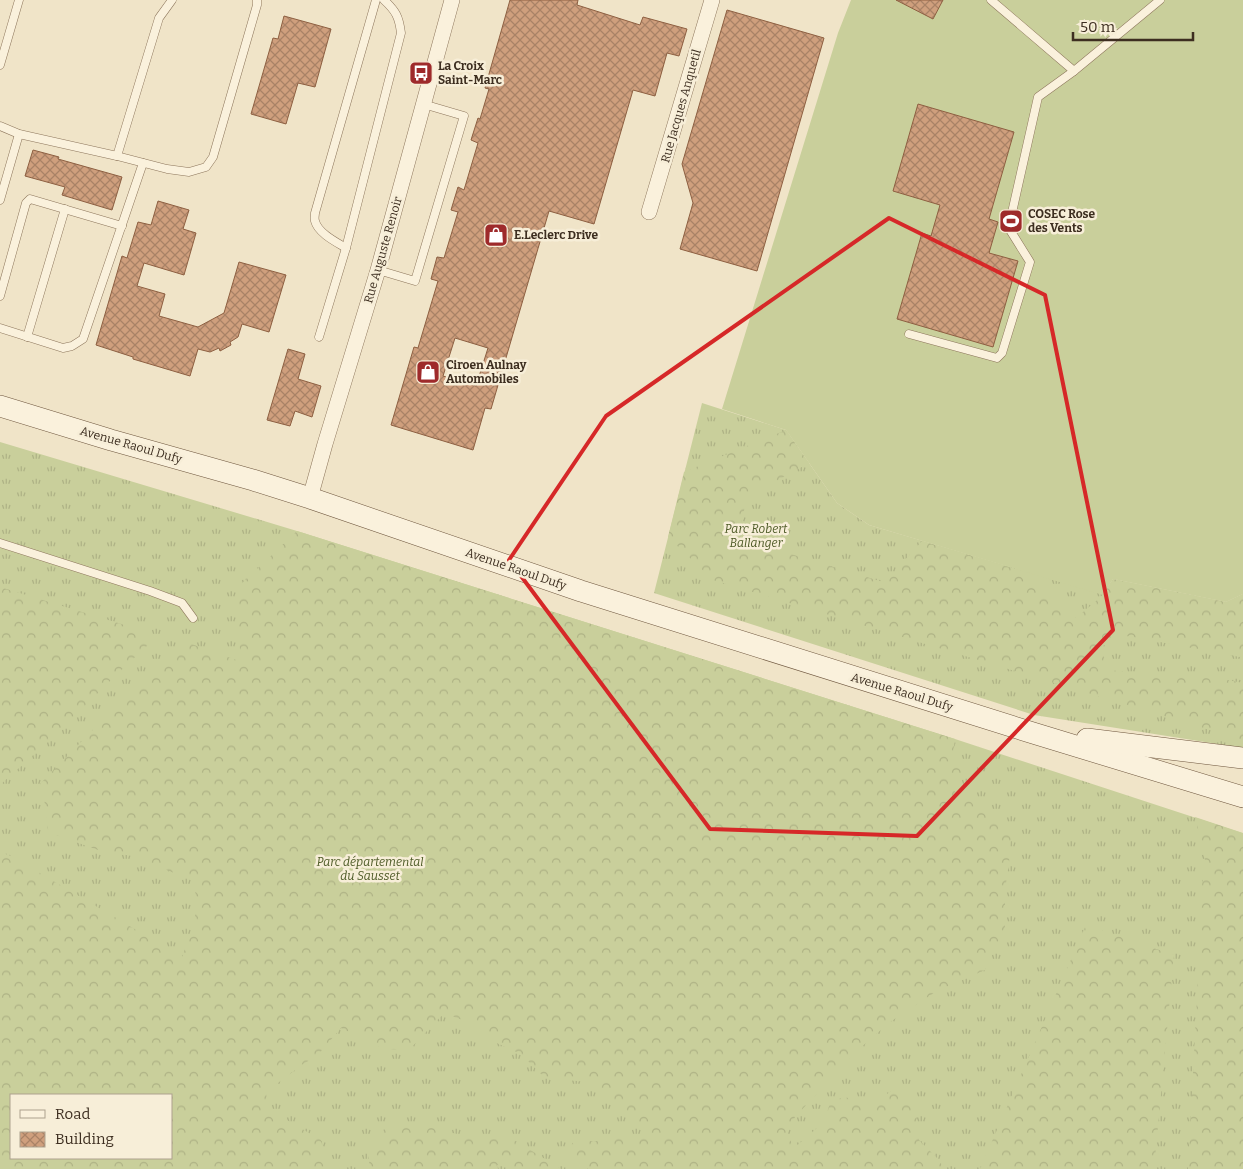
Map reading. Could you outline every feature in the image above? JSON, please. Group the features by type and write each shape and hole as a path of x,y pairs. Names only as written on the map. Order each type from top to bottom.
{"main road":[{"name":"Avenue Raoul Dufy","path":"0,406 253,480 581,591 1243,797"},
{"name":"Avenue Raoul Dufy","path":"1033,733 1243,758"}],"street":[{"name":"Rue Auguste Renoir","path":"310,498 378,270 452,0"},
{"name":"Rue Jacques Anquetil","path":"649,212 712,0"}],"lane":[{"path":"0,65 19,0"},
{"path":"117,156 159,18 172,0"},
{"path":"0,126 19,134 167,169 189,172 206,168 213,157 257,0"},
{"path":"346,248 330,238 315,221 376,0"},
{"path":"319,337 346,248 402,33 399,19 384,0"},
{"path":"991,0 1074,72"},
{"path":"909,334 997,358 1002,353 1030,262 1010,230 1011,217 1038,97 1074,72 1160,0"},
{"path":"378,270 415,281 464,116 423,104"},
{"path":"0,200 19,134"},
{"path":"0,328 63,348 72,346 83,339 143,163"},
{"path":"0,296 26,203 30,199 122,226"},
{"path":"27,337 65,209"},
{"path":"0,543 150,590 182,603 193,618"}],"highlighted area":[{"path":"889,218 1045,295 1113,630 917,836 710,829 509,560 606,416"}],"green space":[{"name":"COSEC Rose des Vents","path":"851,0 1243,0 1243,594 1226,602 1113,579 1103,595 869,525 837,503 786,430 722,409 838,33"},
{"name":"Parc Robert Ballanger","path":"702,403 786,430 837,503 869,525 1103,594 1113,579 1226,602 1243,594 1243,748 1034,715 654,593"},
{"path":"786,430 809,463 747,497 740,529 771,548 893,585 887,580 922,541 1030,573 1076,618 1103,595 1113,579 1226,602 1243,594 1243,656 1128,636 1100,647 1109,670 1153,675 1223,679 1243,683 1243,740 713,580 668,537 684,472"},
{"name":"Parc départemental du Sausset","path":"0,442 297,531 955,739 1242,833 1243,1169 0,1169"},
{"name":"Parc départemental du Sausset","path":"297,531 955,739 952,761 962,768 962,776 950,785 959,797 987,805 1011,836 1005,890 1005,927 985,970 937,991 890,1022 858,1050 795,1117 787,1133 794,1148 824,1122 830,1103 843,1097 875,1103 895,1088 908,1094 916,1112 919,1140 939,1160 944,1169 588,1169 561,1153 575,1141 600,1141 620,1136 652,1137 636,1120 617,1112 598,1083 545,1078 521,1054 490,1040 465,1021 444,1013 409,1050 383,1049 341,1028 317,1056 303,1064 266,1092 268,1109 321,1140 329,1165 328,1169 0,1169 0,852 11,856 182,957 191,933 197,907 194,881 132,856 98,850 48,832 46,808 40,784 154,667 186,642 242,662 236,623 237,588"},
{"path":"0,587 151,633 150,643 61,730 0,785"},
{"path":"1195,817 1243,833 1243,1169 1188,1169 1200,939 1200,902 1205,860"},
{"path":"1086,925 1174,955 1154,1169 980,1169"},
{"path":"387,1125 434,1128 479,1140 511,1138 561,1169 515,1169 507,1163 497,1165 498,1169 370,1169 368,1152"}],"building":[{"path":"510,0 578,0 577,5 640,25 643,17 687,29 679,56 667,53 655,96 633,90 594,224 549,211 491,409 485,408 473,450 391,425 414,347 418,348 438,281 431,279 437,257 444,258 458,212 451,210 458,187 464,190 478,143 471,140 489,89 485,88","holes":["455,338 488,348 476,386 443,376"]},
{"path":"896,0 943,0 933,19"},
{"path":"727,10 824,38 757,271 680,249 693,203 682,164"},
{"path":"284,16 331,29 315,87 298,83 286,124 251,114 273,38 278,39"},
{"path":"918,104 1014,132 989,219 998,222 989,253 1018,261 993,347 897,319 922,233 931,236 940,205 893,191"},
{"path":"33,150 122,177 112,210 62,195 65,187 25,176"},
{"path":"158,201 189,210 183,229 196,233 184,275 144,263 137,286 165,294 159,316 198,327 224,313 239,262 286,275 269,332 242,324 238,337 230,342 231,345 220,351 219,348 210,352 198,349 190,376 133,359 133,357 96,345 122,256 127,258 138,222 151,225"},
{"path":"288,349 305,354 298,379 321,386 312,417 295,411 290,426 267,420"}],"place":[{"name":"La Croix Saint-Marc","path":"421,73"},
{"name":"COSEC Rose des Vents","path":"1011,221"},
{"name":"E.Leclerc Drive","path":"496,235"},
{"name":"Ciroen Aulnay Automobiles","path":"428,372"}]}
